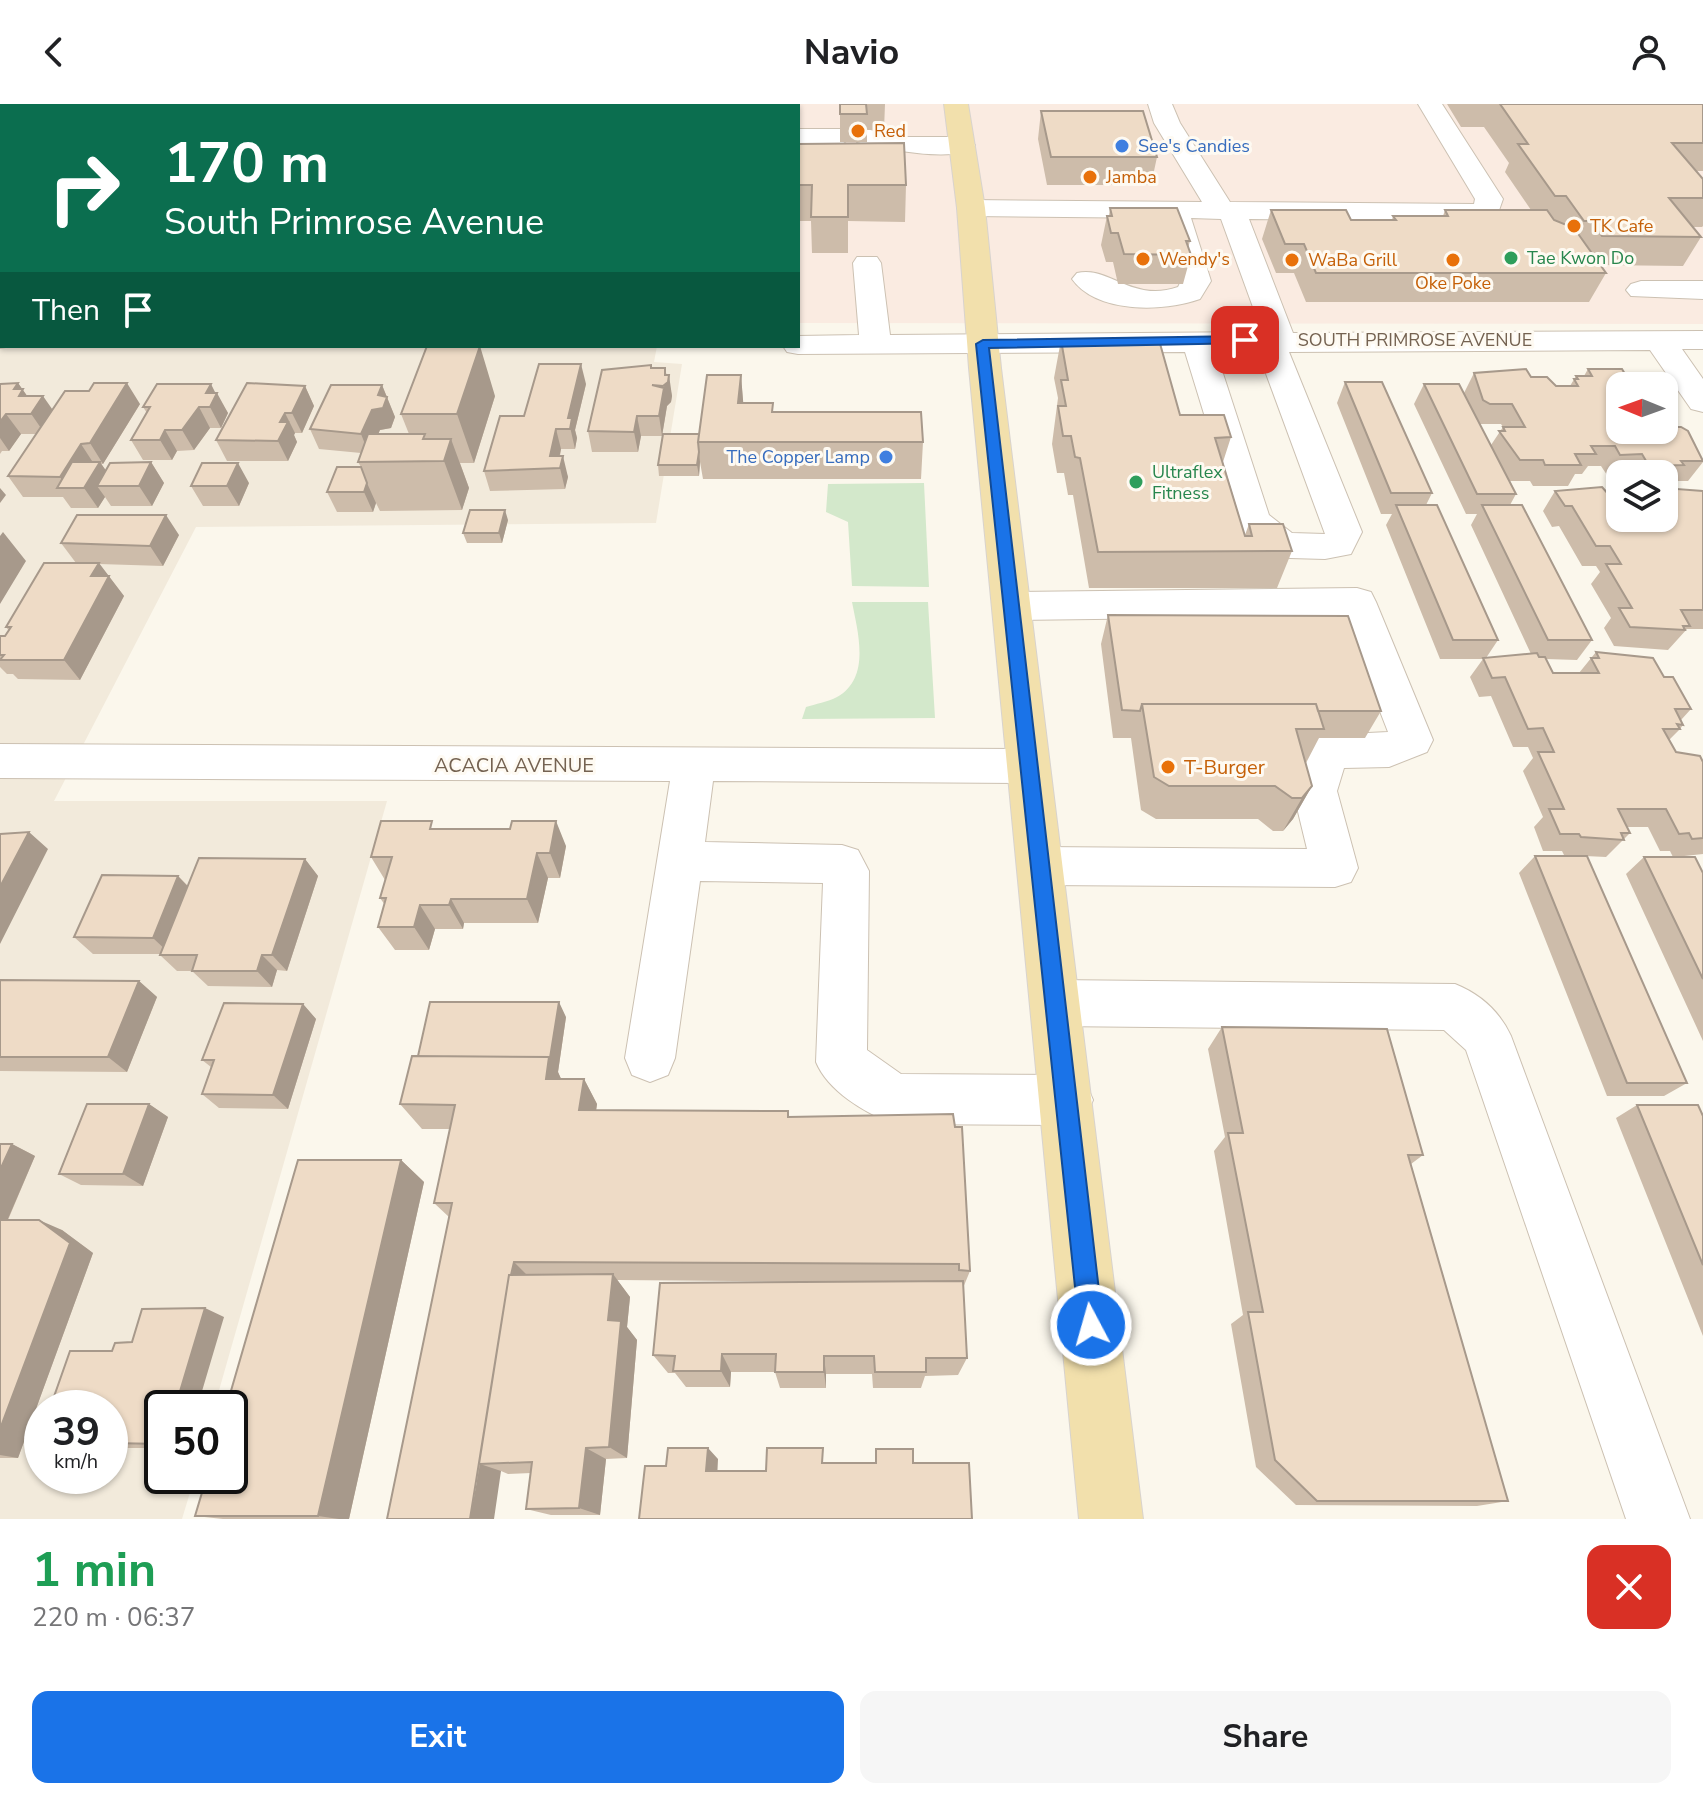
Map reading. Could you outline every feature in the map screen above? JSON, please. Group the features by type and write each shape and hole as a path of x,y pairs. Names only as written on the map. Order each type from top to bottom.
{"main road":[{"path":"956,104 971,208 1028,766 1111,1519"}],"street":[{"path":"1160,104 1167,123 1226,210 1344,532 1338,545 1291,547 1264,535 1252,519 1197,340"},
{"path":"971,208 1468,213 1487,210 1489,199 1430,104"},
{"path":"805,130 900,145 962,145"},
{"path":"1087,279 1101,289 1136,299 1159,301 1189,293 1196,281 1175,210"},
{"path":"867,263 876,346"},
{"path":"1641,290 1703,290"},
{"name":"SOUTH PRIMROSE AVENUE","path":"800,345 1197,340 1703,340"},
{"path":"1659,340 1703,402"},
{"path":"1011,606 1357,602 1412,740 1389,750 1328,752 1315,791 1335,868 1041,866"},
{"name":"ACACIA AVENUE","path":"0,761 1028,766"},
{"path":"650,1058 694,764"},
{"path":"680,861 842,864 846,871 841,1062 893,1099 1067,1100"},
{"path":"1055,1003 1455,1007 1486,1036 1658,1519"}],"shaded area":[{"path":"800,104 1703,104 1703,324 800,323"},
{"path":"0,348 657,348 654,362 682,364 656,523 196,527 54,801 387,801 219,1390 144,1390 144,1494 190,1494 182,1519 0,1519"}],"green space":[{"path":"924,483 929,587 852,586 848,522 826,512 828,484"},
{"path":"852,602 928,602 935,718 802,719 806,707 837,697 848,689 855,678 860,654"}],"building":[{"path":"840,104 866,104 867,114 840,114"},
{"path":"1500,104 1703,104 1703,143 1672,143 1703,179 1703,198 1669,198 1701,237 1602,236 1591,221 1584,221 1566,196 1555,196 1518,144 1528,144"},
{"path":"1041,111 1143,111 1157,157 1051,157"},
{"path":"904,143 906,185 848,185 848,217 811,217 812,185 800,185 800,144"},
{"path":"1110,208 1177,208 1190,241 1186,241 1191,255 1124,254 1118,233 1111,233 1107,216 1112,216"},
{"path":"1271,210 1346,210 1351,220 1396,220 1393,216 1448,216 1445,210 1547,210 1554,220 1574,228 1606,273 1316,273 1304,244 1285,244"},
{"path":"1061,340 1159,340 1180,415 1224,415 1231,437 1215,438 1245,536 1252,536 1249,524 1283,524 1292,551 1098,552 1080,458 1075,457 1071,436 1063,436 1058,406 1066,406 1061,380 1068,380"},
{"path":"426,348 479,348 457,414 401,414"},
{"path":"539,364 581,364 568,418 572,418 570,429 556,429 550,456 563,456 560,468 484,471 500,416 524,416"},
{"path":"651,365 651,368 665,368 665,375 669,375 668,382 663,386 652,385 664,388 659,416 637,416 634,432 588,431 602,370"},
{"path":"1526,369 1531,377 1547,377 1556,386 1578,386 1574,379 1578,379 1576,376 1592,376 1588,369 1622,369 1624,372 1606,372 1606,444 1678,444 1678,427 1681,427 1688,431 1703,461 1681,461 1684,465 1678,465 1678,460 1646,460 1642,454 1620,455 1615,446 1591,446 1596,454 1575,454 1581,465 1545,465 1543,460 1520,460 1499,431 1505,431 1503,427 1525,427 1512,404 1490,404 1483,400 1474,373"},
{"path":"707,375 741,375 738,403 773,403 772,412 921,412 923,442 698,442"},
{"path":"1345,382 1382,382 1432,493 1391,493"},
{"path":"18,383 14,389 23,389 19,396 43,396 31,414 6,414 0,422 0,384"},
{"path":"94,383 127,383 90,443 81,444 60,477 8,476 65,391 89,391"},
{"path":"247,383 305,386 292,413 285,413 280,422 288,422 278,441 216,440"},
{"path":"157,384 211,384 206,393 217,393 210,407 199,407 182,430 165,430 160,440 131,440 150,407 143,407"},
{"path":"1424,384 1459,384 1516,494 1477,494"},
{"path":"331,385 382,385 378,395 387,397 383,408 372,410 361,434 310,429"},
{"path":"368,434 425,434 423,439 451,439 444,461 358,462"},
{"path":"663,434 699,434 697,465 658,465"},
{"path":"72,462 100,462 84,488 57,488"},
{"path":"151,462 139,486 97,486 110,463"},
{"path":"202,463 238,463 227,486 191,486"},
{"path":"337,467 361,467 367,483 364,492 327,492"},
{"path":"1602,487 1606,492 1606,532 1678,532 1678,489 1703,491 1703,610 1681,610 1690,626 1683,626 1685,630 1630,627 1619,608 1632,608 1606,564 1621,564 1610,546 1596,546 1572,506 1565,506 1555,491"},
{"path":"1396,505 1437,505 1498,640 1453,640"},
{"path":"1482,505 1522,505 1592,640 1548,640"},
{"path":"470,510 505,510 499,533 463,533"},
{"path":"77,515 166,515 150,546 61,543"},
{"path":"44,563 99,563 91,576 109,576 64,660 0,660 4,655 0,655 0,636 5,636 11,627 6,627"},
{"path":"1108,615 1348,616 1381,711 1318,711 1316,704 1142,704 1140,711 1122,710"},
{"path":"1596,652 1653,658 1664,677 1673,677 1691,709 1675,709 1683,725 1677,724 1680,729 1663,729 1676,752 1700,756 1703,762 1703,838 1692,839 1689,833 1679,834 1666,809 1618,809 1630,833 1621,833 1624,840 1560,834 1549,809 1564,809 1538,752 1554,752 1543,728 1528,729 1505,677 1492,678 1483,658 1537,653 1539,657 1545,657 1553,673 1599,673 1591,658 1599,658"},
{"path":"1142,704 1316,704 1324,729 1296,729 1312,786 1302,798 1292,798 1275,786 1169,786 1154,777"},
{"path":"381,821 432,821 430,829 510,829 512,821 556,821 550,853 537,853 527,899 451,899 449,905 420,905 414,927 378,927 386,898 380,898 392,857 371,857"},
{"path":"29,832 0,887 0,834"},
{"path":"1535,856 1587,856 1687,1083 1627,1083"},
{"path":"1644,857 1695,857 1703,873 1703,979"},
{"path":"199,858 305,859 272,955 262,955 257,971 192,971 197,955 160,955"},
{"path":"102,875 178,876 153,938 74,937"},
{"path":"0,980 139,981 108,1057 0,1057"},
{"path":"430,1002 559,1002 550,1058 418,1056"},
{"path":"224,1003 303,1004 273,1095 202,1094 214,1060 202,1060"},
{"path":"1222,1027 1387,1029 1423,1155 1408,1155 1508,1501 1317,1501 1275,1460 1248,1312 1263,1312 1228,1133 1243,1133"},
{"path":"412,1056 549,1057 546,1079 584,1079 579,1110 788,1111 788,1117 953,1114 955,1127 962,1127 970,1271 959,1270 959,1264 514,1262 509,1275 470,1519 387,1519 452,1203 434,1203 455,1105 400,1104"},
{"path":"87,1104 149,1104 123,1174 59,1174"},
{"path":"1637,1105 1698,1105 1703,1116 1703,1265"},
{"path":"0,1144 12,1144 0,1170"},
{"path":"298,1160 401,1160 318,1516 195,1516 202,1494 248,1494 248,1390 231,1390"},
{"path":"0,1220 39,1220 70,1243 0,1429"},
{"path":"613,1274 608,1320 621,1321 609,1447 586,1448 579,1508 526,1509 532,1462 479,1464 509,1275"},
{"path":"963,1281 967,1358 926,1358 926,1372 875,1372 874,1356 824,1356 824,1372 775,1372 776,1354 722,1354 721,1371 673,1371 675,1356 653,1355 660,1283"},
{"path":"205,1308 180,1390 144,1390 144,1444 128,1443 128,1390 56,1390 70,1351 112,1351 115,1343 132,1342 142,1309"},
{"path":"668,1448 708,1448 706,1471 766,1471 767,1448 823,1448 822,1463 876,1463 876,1449 913,1449 913,1463 969,1463 972,1519 639,1519 645,1466 666,1466"}],"place":[{"name":"Red","path":"858,131"},
{"name":"See's Candies","path":"1122,146"},
{"name":"Jamba","path":"1090,177"},
{"name":"TK Cafe","path":"1574,226"},
{"name":"Tae Kwon Do","path":"1511,258"},
{"name":"Wendy's","path":"1143,259"},
{"name":"WaBa Grill","path":"1292,260"},
{"name":"Oke Poke","path":"1453,260"},
{"name":"The Copper Lamp","path":"886,457"},
{"name":"Ultraflex Fitness","path":"1136,482"},
{"name":"T-Burger","path":"1168,767"}],"route":[{"path":"1091,1325 983,344 1245,340"}]}
